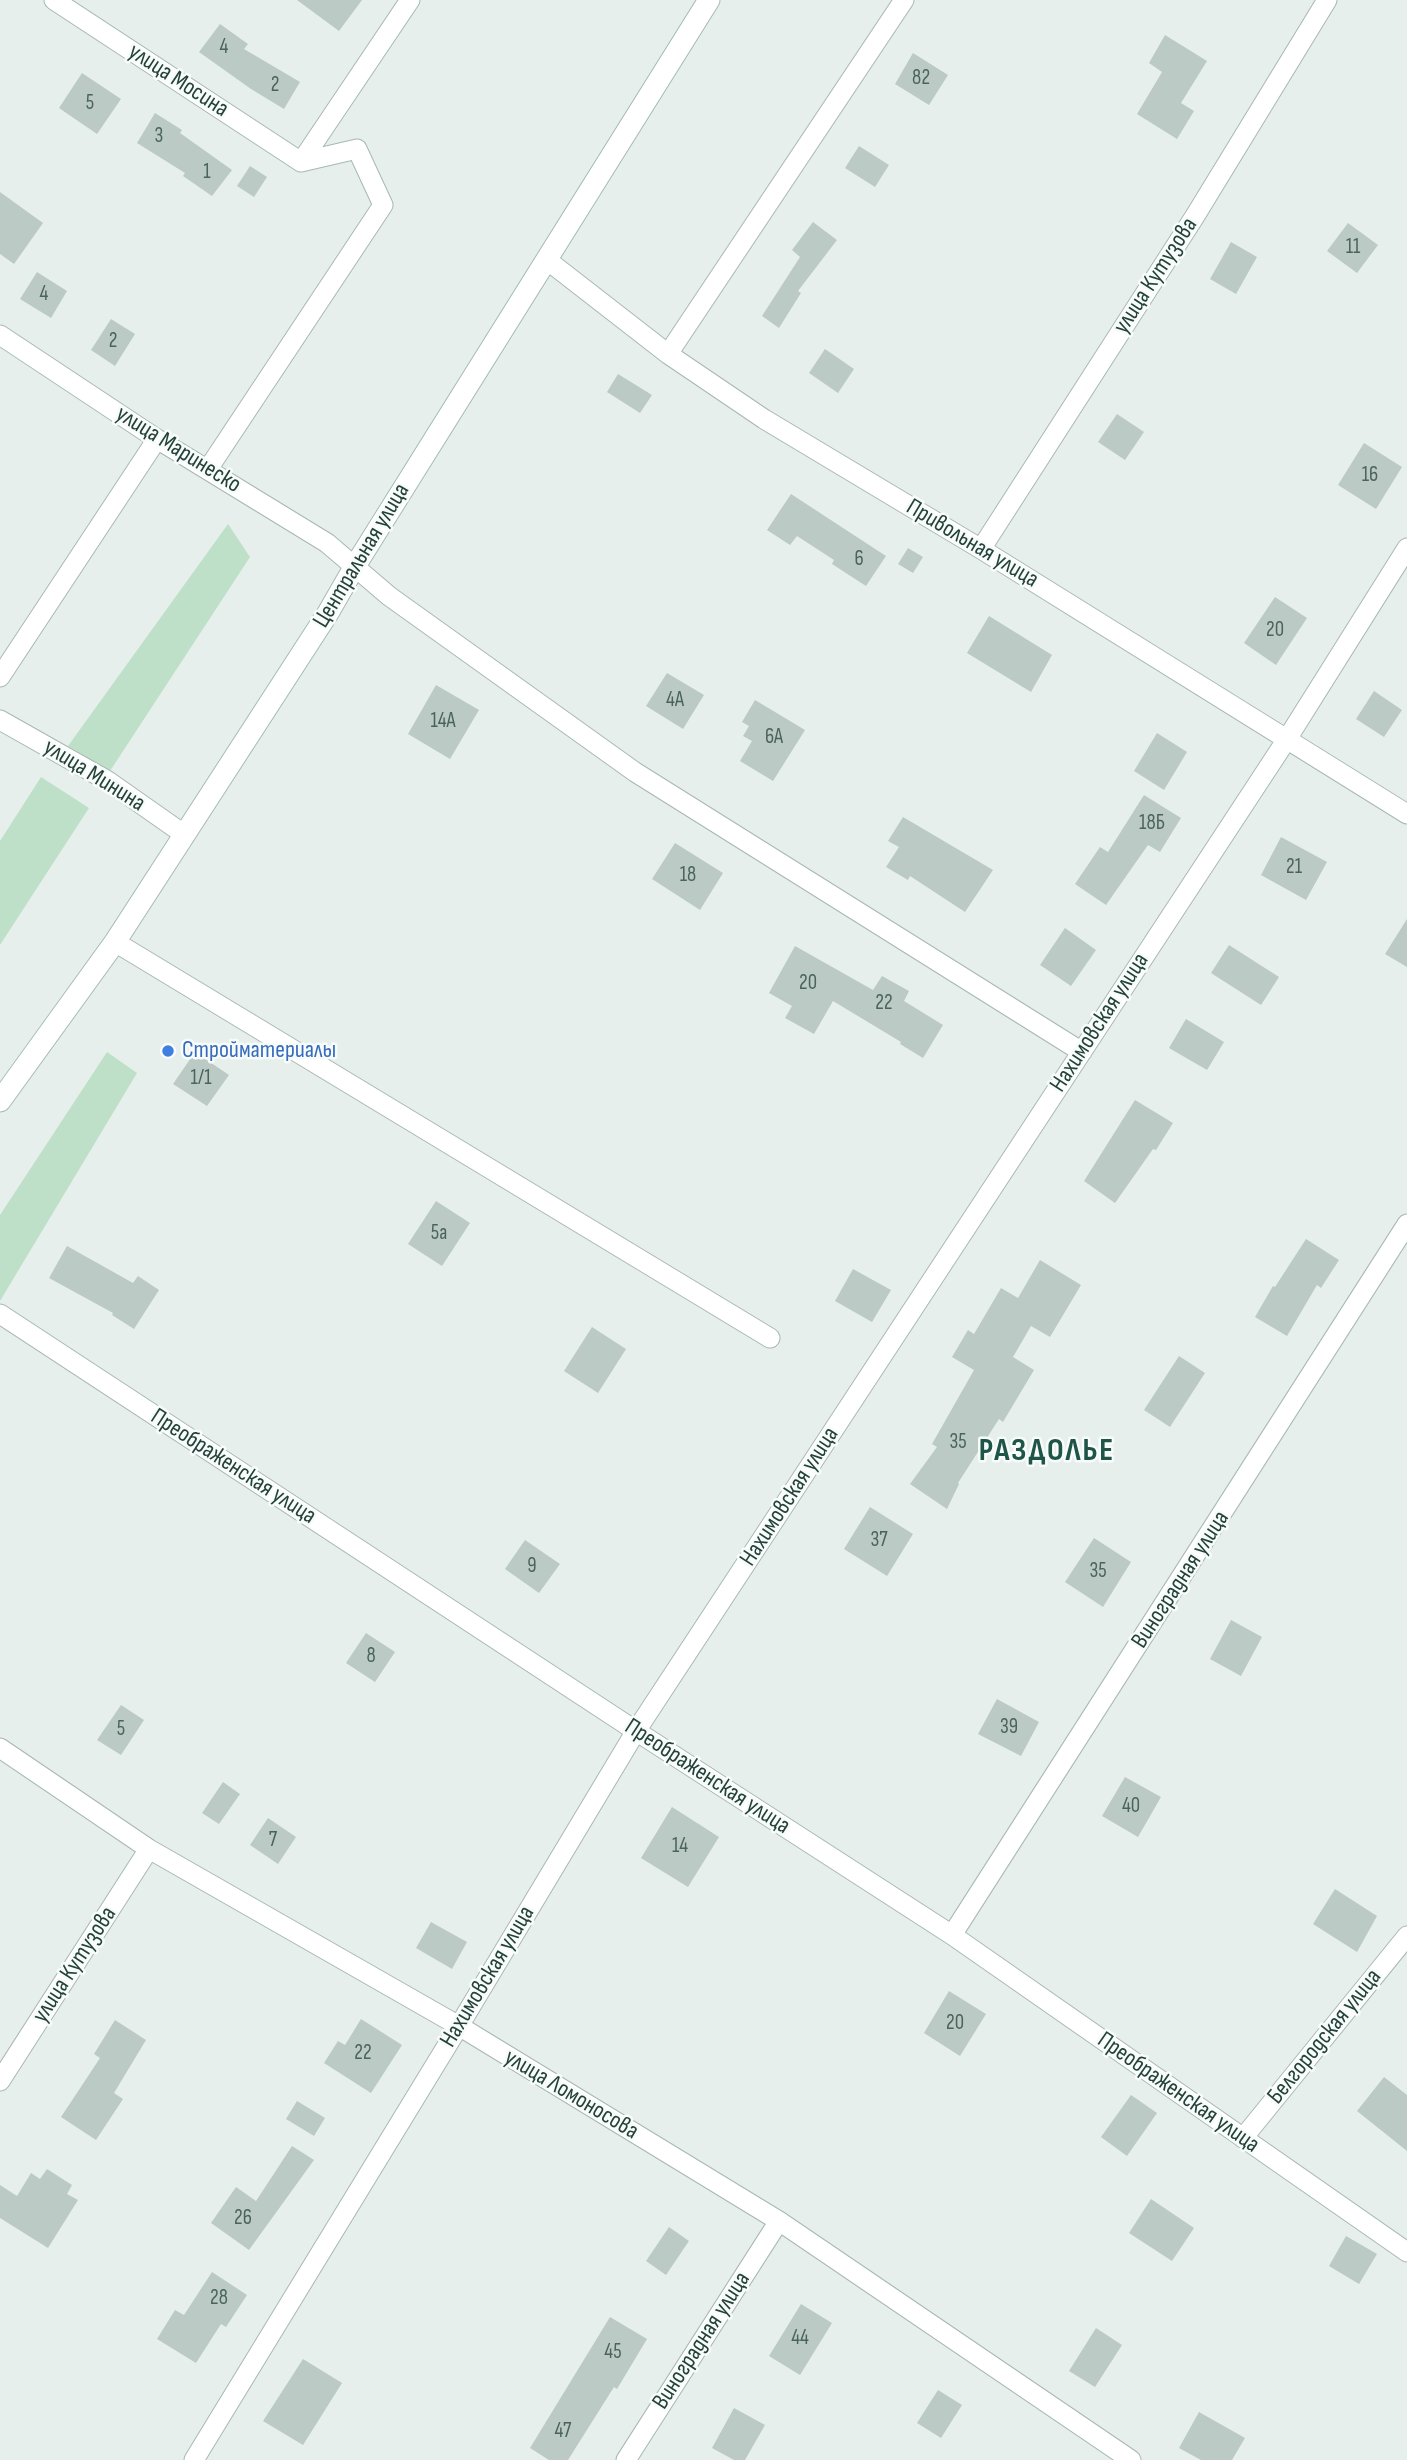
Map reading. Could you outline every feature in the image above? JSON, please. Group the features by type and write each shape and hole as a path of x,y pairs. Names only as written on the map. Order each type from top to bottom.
{"main road":[{"name":"Центральная улица","path":"0,1101 115,942 328,613 709,0"}],"street":[{"name":"улица Мосина","path":"54,0 301,162"},
{"path":"301,162 410,0"},
{"path":"668,354 904,0"},
{"name":"улица Кутузова","path":"981,548 1195,216 1327,0"},
{"path":"208,469 383,205 356,149 301,162"},
{"name":"Привольная улица","path":"547,260 668,354 764,419 981,548 1407,814"},
{"name":"улица Маринеско","path":"0,335 158,439 327,543 355,566"},
{"path":"0,677 158,439"},
{"name":"Нахимовская улица","path":"194,2460 636,1731 1287,739 1407,548"},
{"path":"355,566 389,596 635,772 1082,1052"},
{"name":"улица Минина","path":"0,720 108,781 185,835"},
{"path":"115,942 770,1338"},
{"name":"Виноградная улица","path":"952,1935 1407,1224"},
{"name":"Преображенская улица","path":"0,1314 952,1935 1407,2252"},
{"name":"улица Ломоносова","path":"0,1748 149,1849 459,2026 779,2221 1110,2454 1131,2460"},
{"name":"улица Кутузова","path":"0,2081 149,1849"},
{"name":"Белгородская улица","path":"1243,2137 1407,1936"},
{"name":"Виноградная улица","path":"626,2460 779,2221"}],"green space":[{"path":"228,524 250,557 110,771 68,746"},
{"path":"41,777 89,808 0,945 0,841"},
{"path":"107,1052 137,1073 0,1301 0,1215"}],"building":[{"path":"297,0 362,0 339,31"},
{"path":"220,24 248,44 244,49 300,82 284,109 199,52"},
{"path":"1165,35 1207,61 1181,103 1194,111 1177,139 1137,114 1162,72 1149,63"},
{"path":"913,53 948,75 929,105 895,84"},
{"path":"82,73 121,99 97,134 59,108"},
{"path":"155,113 182,130 180,133 232,170 212,196 183,176 185,173 137,143"},
{"path":"859,146 889,165 875,187 845,168"},
{"path":"250,166 267,177 254,197 237,186"},
{"path":"0,192 43,223 14,264 0,254"},
{"path":"813,222 837,240 798,291 801,293 779,328 762,316 800,257 792,250"},
{"path":"1348,223 1378,245 1357,273 1327,251"},
{"path":"1231,242 1257,257 1236,294 1210,279"},
{"path":"37,272 67,291 51,318 20,299"},
{"path":"111,319 135,334 115,366 91,350"},
{"path":"825,349 854,369 838,393 809,373"},
{"path":"618,374 652,395 640,413 607,392"},
{"path":"1117,414 1144,432 1125,460 1098,442"},
{"path":"1364,443 1402,467 1376,509 1338,485"},
{"path":"791,494 886,556 866,586 832,564 834,560 797,536 790,545 767,530"},
{"path":"908,548 923,557 913,573 898,564"},
{"path":"1275,597 1307,618 1276,665 1244,643"},
{"path":"989,616 1052,655 1031,692 967,653"},
{"path":"667,673 704,695 683,729 646,706"},
{"path":"436,685 479,710 450,759 408,734"},
{"path":"1374,691 1402,710 1384,737 1356,719"},
{"path":"755,700 805,730 773,781 740,761 752,741 743,736 749,726 742,722"},
{"path":"1157,733 1187,752 1164,790 1134,771"},
{"path":"1144,795 1181,818 1160,852 1148,845 1106,905 1075,884 1100,847 1108,852"},
{"path":"903,817 993,870 965,912 910,876 908,880 886,867 899,847 888,841"},
{"path":"1281,837 1327,862 1306,900 1261,875"},
{"path":"675,843 723,873 700,910 652,879"},
{"path":"1407,919 1407,967 1385,954"},
{"path":"1065,928 1096,950 1071,986 1040,965"},
{"path":"1229,945 1279,977 1261,1005 1211,973"},
{"path":"795,946 873,990 882,976 909,991 904,1001 943,1025 923,1058 833,1001 814,1034 785,1018 792,1006 769,993"},
{"path":"1186,1019 1224,1042 1207,1070 1169,1048"},
{"path":"195,1052 229,1075 207,1106 173,1084"},
{"path":"1135,1100 1173,1123 1115,1203 1084,1181"},
{"path":"436,1201 470,1223 442,1266 408,1244"},
{"path":"1306,1239 1339,1260 1321,1288 1317,1285 1287,1336 1255,1317"},
{"path":"67,1246 133,1283 138,1276 159,1290 134,1329 112,1315 113,1313 49,1278"},
{"path":"1040,1260 1081,1285 1050,1337 1031,1326 1013,1357 1034,1370 1003,1422 999,1419 958,1483 947,1509 910,1484 937,1447 932,1444 974,1370 952,1357 968,1330 974,1334 1001,1288 1018,1298"},
{"path":"853,1269 891,1290 872,1322 835,1301"},
{"path":"592,1327 626,1349 598,1393 564,1371"},
{"path":"1179,1356 1205,1373 1170,1427 1144,1410"},
{"path":"870,1507 913,1534 887,1576 844,1549"},
{"path":"1094,1538 1131,1562 1103,1607 1065,1582"},
{"path":"525,1540 560,1564 539,1593 505,1569"},
{"path":"1231,1620 1262,1637 1241,1676 1210,1659"},
{"path":"366,1633 395,1652 375,1682 346,1663"},
{"path":"997,1699 1039,1722 1021,1756 978,1734"},
{"path":"121,1705 144,1720 121,1755 97,1740"},
{"path":"1125,1777 1161,1797 1138,1837 1102,1816"},
{"path":"223,1782 240,1794 219,1824 202,1813"},
{"path":"672,1807 719,1837 688,1887 641,1858"},
{"path":"268,1818 296,1837 278,1864 250,1845"},
{"path":"1335,1889 1377,1916 1357,1952 1313,1924"},
{"path":"431,1922 467,1942 452,1969 416,1948"},
{"path":"949,1991 986,2014 960,2056 924,2033"},
{"path":"361,2019 402,2045 371,2093 324,2063 338,2041 345,2045"},
{"path":"115,2020 146,2040 114,2093 123,2099 96,2140 61,2117 100,2058 94,2054"},
{"path":"1384,2077 1407,2095 1407,2151 1357,2111"},
{"path":"1131,2095 1157,2113 1127,2156 1101,2137"},
{"path":"297,2101 325,2118 314,2136 286,2119"},
{"path":"292,2146 314,2160 249,2250 211,2223 236,2187 256,2201"},
{"path":"47,2169 72,2185 67,2194 78,2200 48,2248 0,2218 0,2185 17,2196 31,2173 40,2179"},
{"path":"1151,2199 1194,2228 1172,2261 1129,2233"},
{"path":"669,2227 689,2241 666,2275 646,2261"},
{"path":"1346,2236 1377,2254 1359,2284 1329,2266"},
{"path":"212,2272 247,2295 226,2327 221,2324 196,2363 157,2339 175,2310 184,2315"},
{"path":"801,2304 832,2323 800,2375 769,2356"},
{"path":"610,2317 647,2339 617,2389 614,2387 568,2460 549,2460 530,2448"},
{"path":"1096,2328 1122,2345 1095,2387 1069,2371"},
{"path":"303,2359 342,2383 303,2445 263,2421"},
{"path":"938,2390 962,2405 941,2438 917,2423"},
{"path":"734,2408 765,2425 745,2460 734,2460 712,2448"},
{"path":"1199,2412 1245,2438 1232,2460 1201,2460 1179,2448"}],"place":[{"name":"Стройматериалы","path":"168,1051"}],"district":[{"name":"РАЗДОЛЬЕ","path":"1047,1452"}]}
